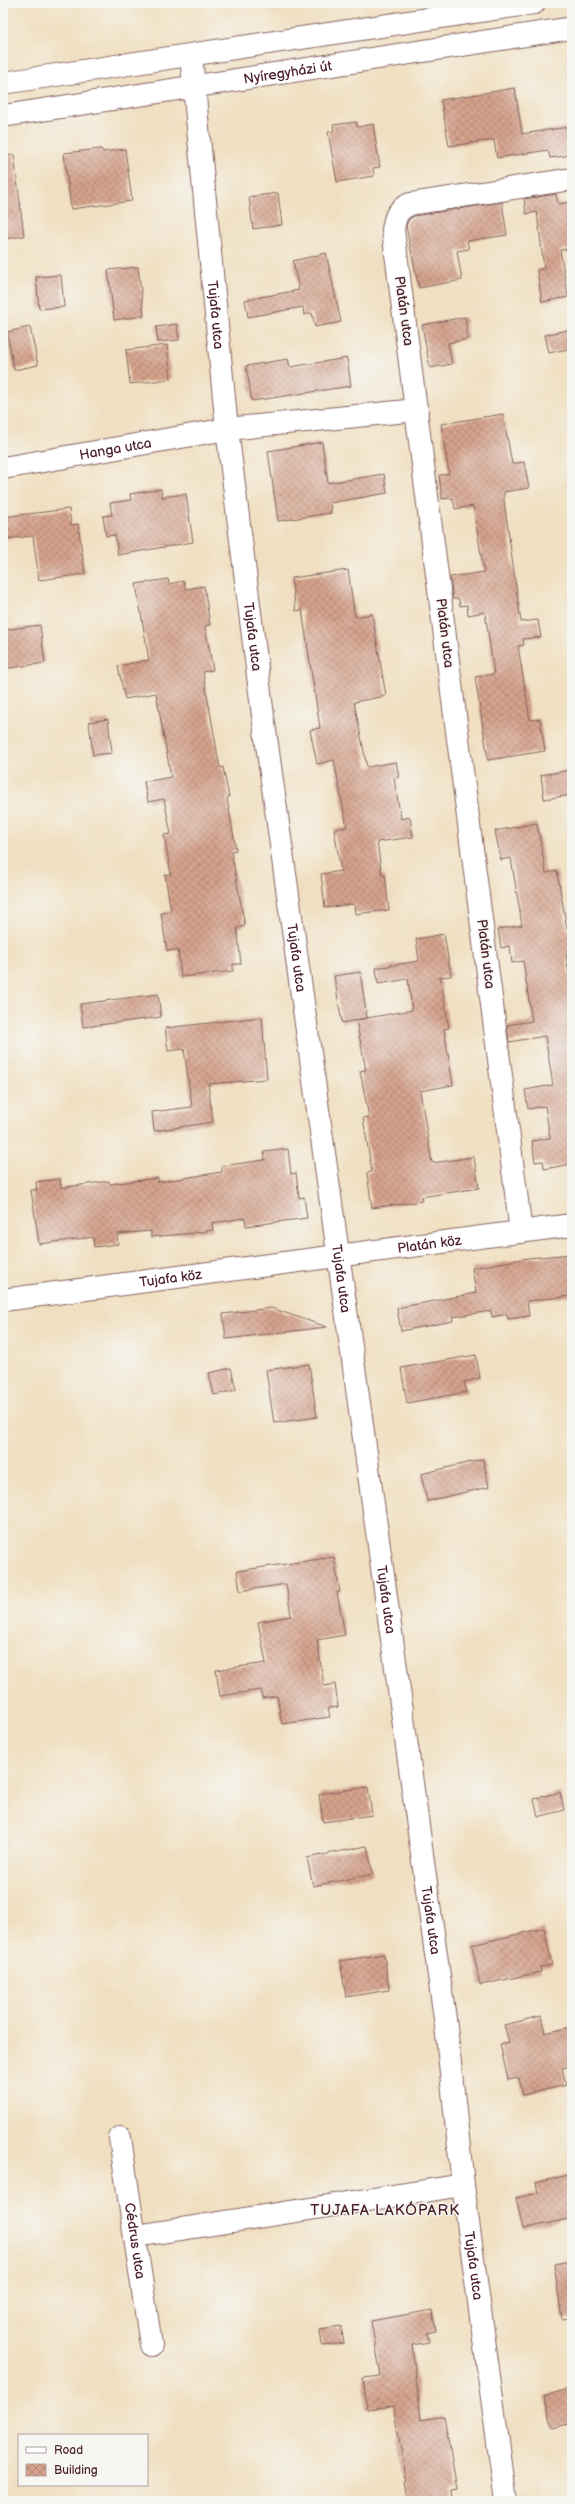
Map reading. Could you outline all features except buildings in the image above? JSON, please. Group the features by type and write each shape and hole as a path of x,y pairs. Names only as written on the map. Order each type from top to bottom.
{"street":[{"path":"3,83 534,3"},
{"name":"Nyíregyházi út","path":"3,116 572,28"},
{"name":"Tujafa utca","path":"191,55 227,429 265,732 446,2026 464,2186 506,2501"},
{"name":"Platán utca","path":"521,1232 393,230 394,216 400,209 410,204 572,179"},
{"name":"Hanga utca","path":"3,468 227,429 417,410"},
{"name":"Platán köz","path":"338,1257 572,1225"},
{"name":"Tujafa köz","path":"3,1300 338,1257"},
{"name":"Cédrus utca","path":"120,2138 136,2236 151,2345"},
{"path":"136,2236 464,2186"}],"district":[{"name":"TUJAFA LAKÓPARK","path":"385,2210"}]}
